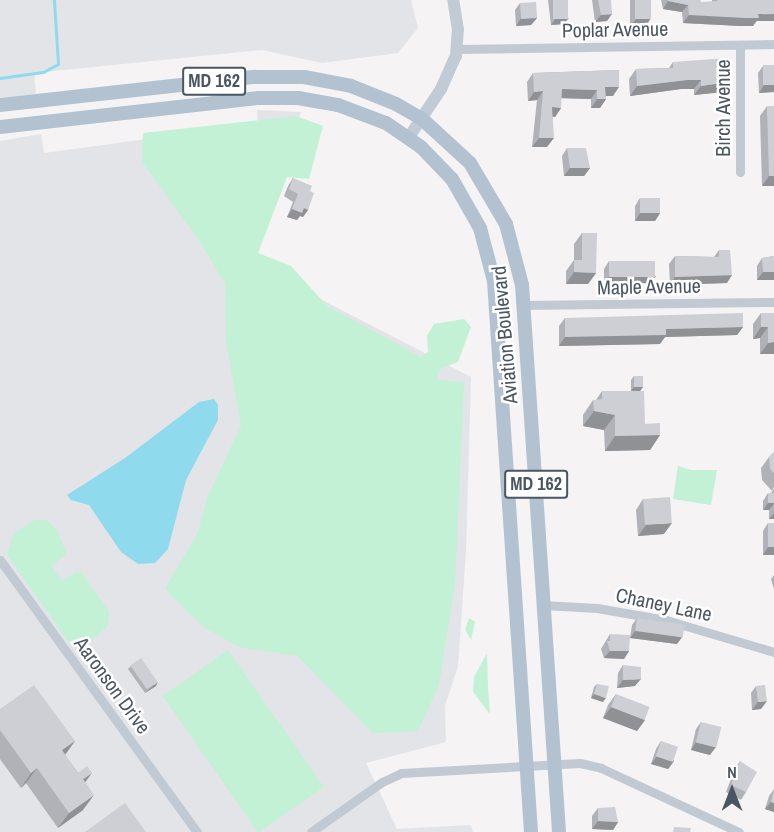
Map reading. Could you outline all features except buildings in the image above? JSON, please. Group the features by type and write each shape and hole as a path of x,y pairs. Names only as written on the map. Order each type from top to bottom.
{"main road":[{"path":"409,137 446,79 458,49 453,0"},
{"name":"Aviation Boulevard","path":"0,105 255,77 304,77 369,92 422,119 470,163 494,200 516,255 524,305 559,832"},
{"path":"82,118 99,94"},
{"name":"Aviation Boulevard","path":"0,127 286,97 353,110 409,137 434,159 464,196 480,228 492,264 531,832"}],"street":[{"name":"Poplar Avenue","path":"458,49 774,44"},
{"name":"Birch Avenue","path":"740,45 740,172"},
{"name":"Maple Avenue","path":"524,305 774,302"},
{"name":"Aaronson Drive","path":"0,560 197,832"},
{"name":"Chaney Lane","path":"543,605 587,607 666,620 774,652"},
{"path":"311,832 382,782 401,773 554,764 593,765 739,832"}],"shaded area":[{"path":"0,0 411,0 418,28 398,53 322,63 262,50 34,73 36,94 0,98"},
{"path":"257,110 301,112 243,259 471,377 466,551 458,666 445,706 446,742 366,763 397,829 471,825 473,832 0,832 0,141 41,134 44,153 258,124"}],"green space":[{"path":"296,116 323,126 309,179 287,177 258,253 291,266 327,306 421,357 428,352 427,336 434,324 464,319 471,327 458,362 441,368 437,375 438,380 464,382 455,584 439,685 418,731 373,733 297,656 239,647 202,626 165,589 198,532 207,498 241,426 226,341 225,284 200,242 142,162 143,133"},
{"path":"678,466 691,470 717,470 711,505 673,499"},
{"path":"35,520 47,520 56,529 67,554 51,566 62,581 76,572 82,573 109,612 108,626 85,646 70,644 7,555 13,534"},
{"path":"469,618 475,622 471,640 465,630"},
{"path":"228,650 324,787 258,832 162,696"},
{"path":"487,653 490,714 473,692 474,677"}],"water":[{"path":"214,399 218,405 218,420 186,480 168,549 155,563 138,564 121,552 89,505 71,500 67,495 125,458 199,402"}],"waterway":[{"path":"0,78 43,72 58,64 54,0"}]}
